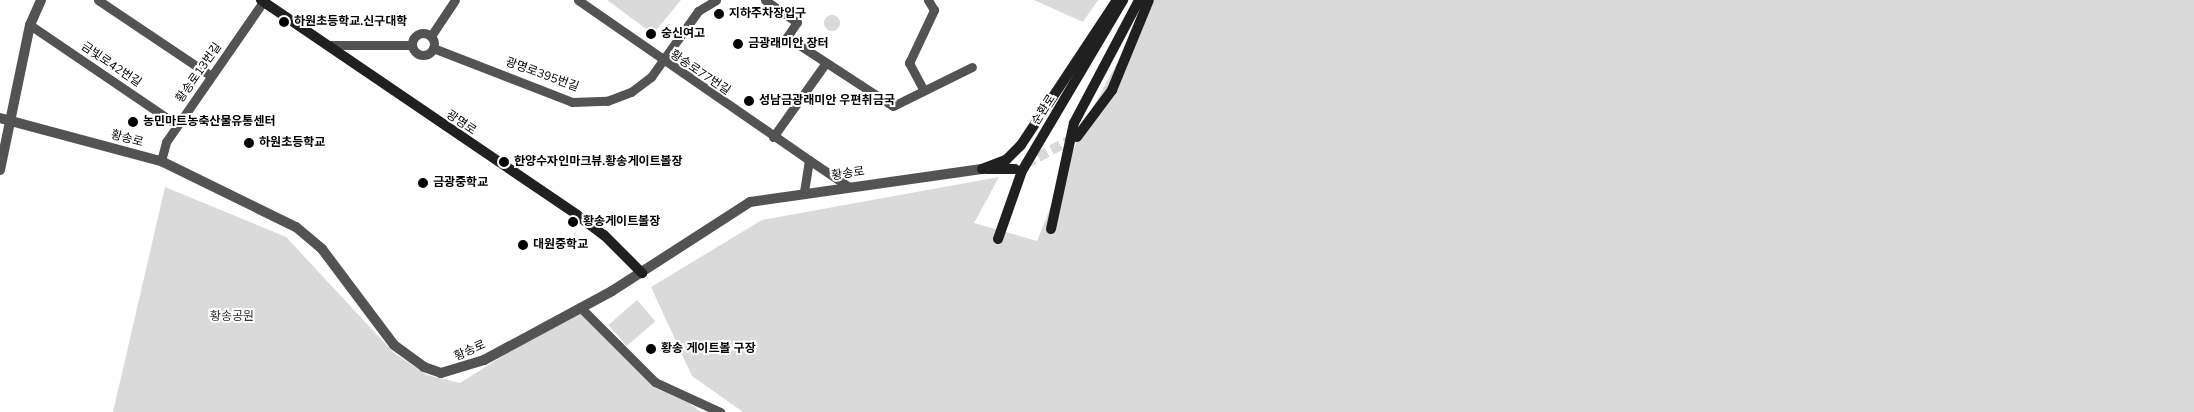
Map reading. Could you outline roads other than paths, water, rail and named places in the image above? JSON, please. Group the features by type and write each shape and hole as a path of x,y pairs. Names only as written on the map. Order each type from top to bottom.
{"main road":[{"path":"982,169 1006,160 1021,145 1117,0"},
{"name":"순환로","path":"998,239 1022,171 1123,0"},
{"path":"1051,229 1074,123 1139,0"},
{"path":"1077,137 1112,90 1149,0"},
{"name":"광명로","path":"262,1 598,230 642,273"},
{"path":"982,169 1015,169"}],"street":[{"path":"0,170 4,118 30,25 41,0"},
{"path":"98,0 211,76"},
{"path":"433,48 431,36 455,0"},
{"name":"황송로77번길","path":"578,0 661,62 849,187"},
{"name":"광명로395번길","path":"412,45 422,55 433,48 572,102 607,101 631,92 661,62 698,11 716,0"},
{"path":"765,0 797,22 787,37 825,64 893,106 923,89 972,66"},
{"path":"923,89 908,63 934,10 928,0"},
{"name":"황송로13번길","path":"161,161 177,125 262,1"},
{"name":"금빛로42번길","path":"30,25 177,125"},
{"path":"328,45 412,45 416,35 431,36"},
{"path":"774,137 825,64"},
{"name":"황송로","path":"4,118 161,161 296,227 322,249 394,345 424,367 454,372 642,273 750,202 982,169"},
{"path":"804,193 809,160"},
{"path":"580,307 655,382 720,412"}],"tunnel":[{"path":"2033,412 2178,0"},
{"path":"2074,412 2194,69"},
{"path":"1025,164 1076,137"},
{"path":"993,412 1051,229"},
{"path":"947,412 998,239"}],"place":[{"name":"지하주차장입구","path":"719,14"},
{"name":"하원초등학교.신구대학","path":"284,22"},
{"name":"숭신여고","path":"651,34"},
{"name":"금광래미안 장터","path":"738,44"},
{"name":"성남금광래미안 우편취금국","path":"749,101"},
{"name":"농민마트농축산물유통센터","path":"133,122"},
{"name":"하원초등학교","path":"249,143"},
{"name":"한양수자인마크뷰.황송게이트볼장","path":"504,162"},
{"name":"금광중학교","path":"423,183"},
{"name":"황송게이트볼장","path":"573,222"},
{"name":"대원중학교","path":"523,245"},
{"name":"황송 게이트볼 구장","path":"651,349"}],"park label":[{"name":"황송공원","path":"232,317"}]}
